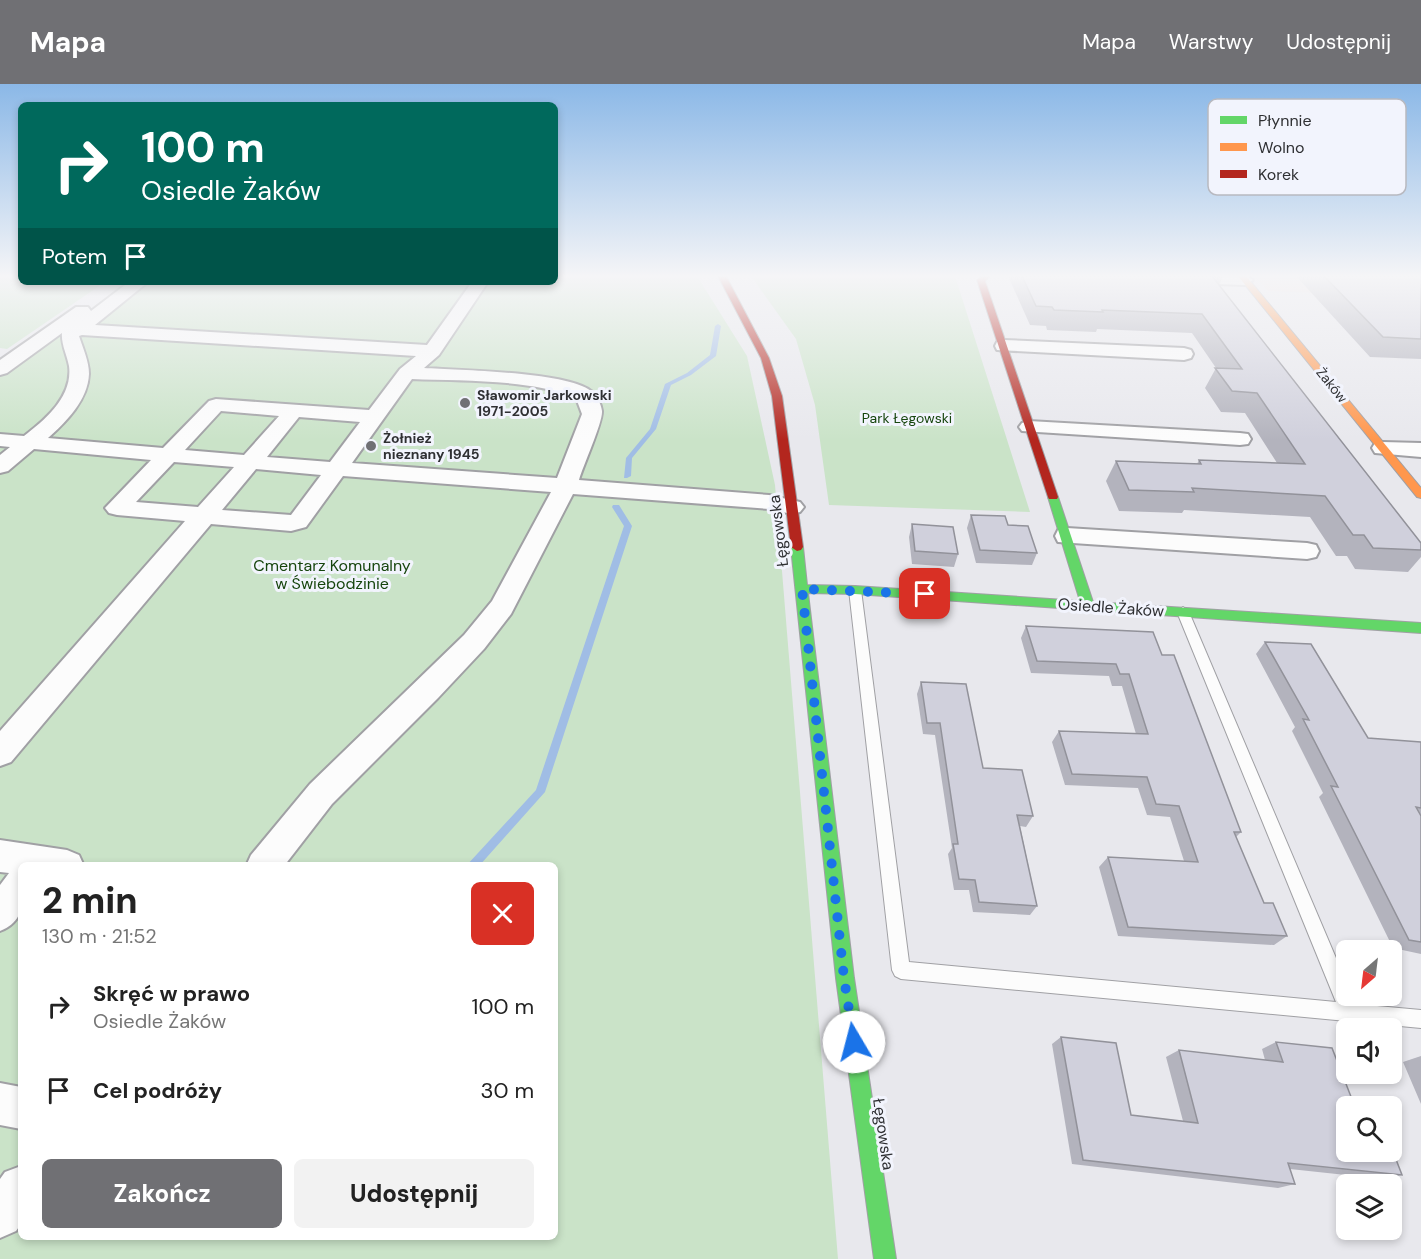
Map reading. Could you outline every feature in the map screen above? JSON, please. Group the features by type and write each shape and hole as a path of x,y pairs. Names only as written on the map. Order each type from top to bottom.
{"street":[{"path":"0,369 54,331"},
{"path":"0,466 61,415 71,402 79,375 70,335 73,331"},
{"path":"105,331 432,351"},
{"path":"375,417 216,405 166,454 117,508 298,522 344,470 375,417 407,373 432,351 446,331"},
{"name":"Łęgowska","path":"751,331 765,358 777,396 802,589 844,978 885,1259"},
{"path":"999,331 1088,605"},
{"name":"Żaków","path":"1287,331 1421,495"},
{"path":"1004,346 1184,354"},
{"path":"266,862 321,794 428,690 474,642 502,607 553,485 592,414 591,403 582,393 546,384 407,373"},
{"path":"0,753 294,411"},
{"path":"1029,427 1240,439"},
{"path":"0,440 344,470 769,502 792,507"},
{"path":"1383,448 1421,450"},
{"path":"1067,536 1307,550"},
{"name":"Osiedle Żaków","path":"802,589 855,590 1421,628"},
{"path":"0,856 18,862"},
{"path":"0,914 18,894"},
{"path":"0,1104 18,1107"},
{"path":"0,1215 18,1192"}],"lane":[{"path":"855,590 901,970 1421,1019"},
{"path":"1184,612 1350,1013"}],"green space":[{"path":"0,331 34,331 7,349 0,348"},
{"name":"Cmentarz Komunalny w Świebodzinie","path":"62,331 731,331 747,356 775,485 838,1259 0,1259 0,376"},
{"name":"Park Łęgowski","path":"790,331 972,331 1030,512 829,505 815,405 796,339"}],"building":[{"path":"1214,331 1255,331 1421,543 1421,550 1373,548 1364,535 1353,535 1325,496 1192,488 1194,492 1129,490 1116,461 1201,464 1199,460 1305,464 1257,393 1232,391 1215,368 1242,369"},
{"path":"1377,331 1421,331 1421,339 1383,337"},
{"path":"971,515 1005,516 1008,525 1028,526 1037,553 980,550"},
{"path":"912,524 953,527 958,554 915,551"},
{"path":"1026,626 1153,632 1162,655 1174,655 1241,832 1234,832 1264,903 1273,903 1287,936 1128,927 1108,857 1198,862 1179,806 1156,804 1147,777 1072,774 1059,731 1148,734 1129,674 1120,674 1116,664 1037,661"},
{"path":"1265,642 1311,644 1368,738 1421,742 1421,808 1416,807 1421,816 1421,942 1409,940 1331,786 1338,787 1303,719 1309,720"},
{"path":"921,682 966,684 983,768 1022,770 1033,816 1017,815 1037,906 979,902 975,880 959,879 953,844 958,844 940,723 927,723"},
{"path":"1061,1037 1116,1043 1131,1115 1198,1123 1179,1050 1283,1062 1276,1042 1332,1048 1336,1058 1336,1084 1346,1084 1351,1096 1336,1096 1336,1162 1397,1162 1402,1174 1288,1163 1295,1184 1083,1160"}],"waterway":[{"path":"627,476 629,458 653,429 668,384 689,374 713,356 717,331"},
{"path":"475,862 540,792 628,526 616,507"}],"traffic: fast":[{"path":"1053,497 1088,605"},
{"path":"797,547 845,978 885,1259"},
{"path":"802,589 855,590 1421,628"}],"traffic: slow":[{"path":"1287,331 1421,495"}],"traffic: jam":[{"path":"751,331 765,358 777,396 797,547"},
{"path":"998,331 1053,497"}],"place":[{"name":"Sławomir Jarkowski 1971-2005","path":"465,403"},
{"name":"Żołnież nieznany 1945","path":"371,446"}],"route":[{"path":"854,1042 844,978 802,589 925,594"}]}
